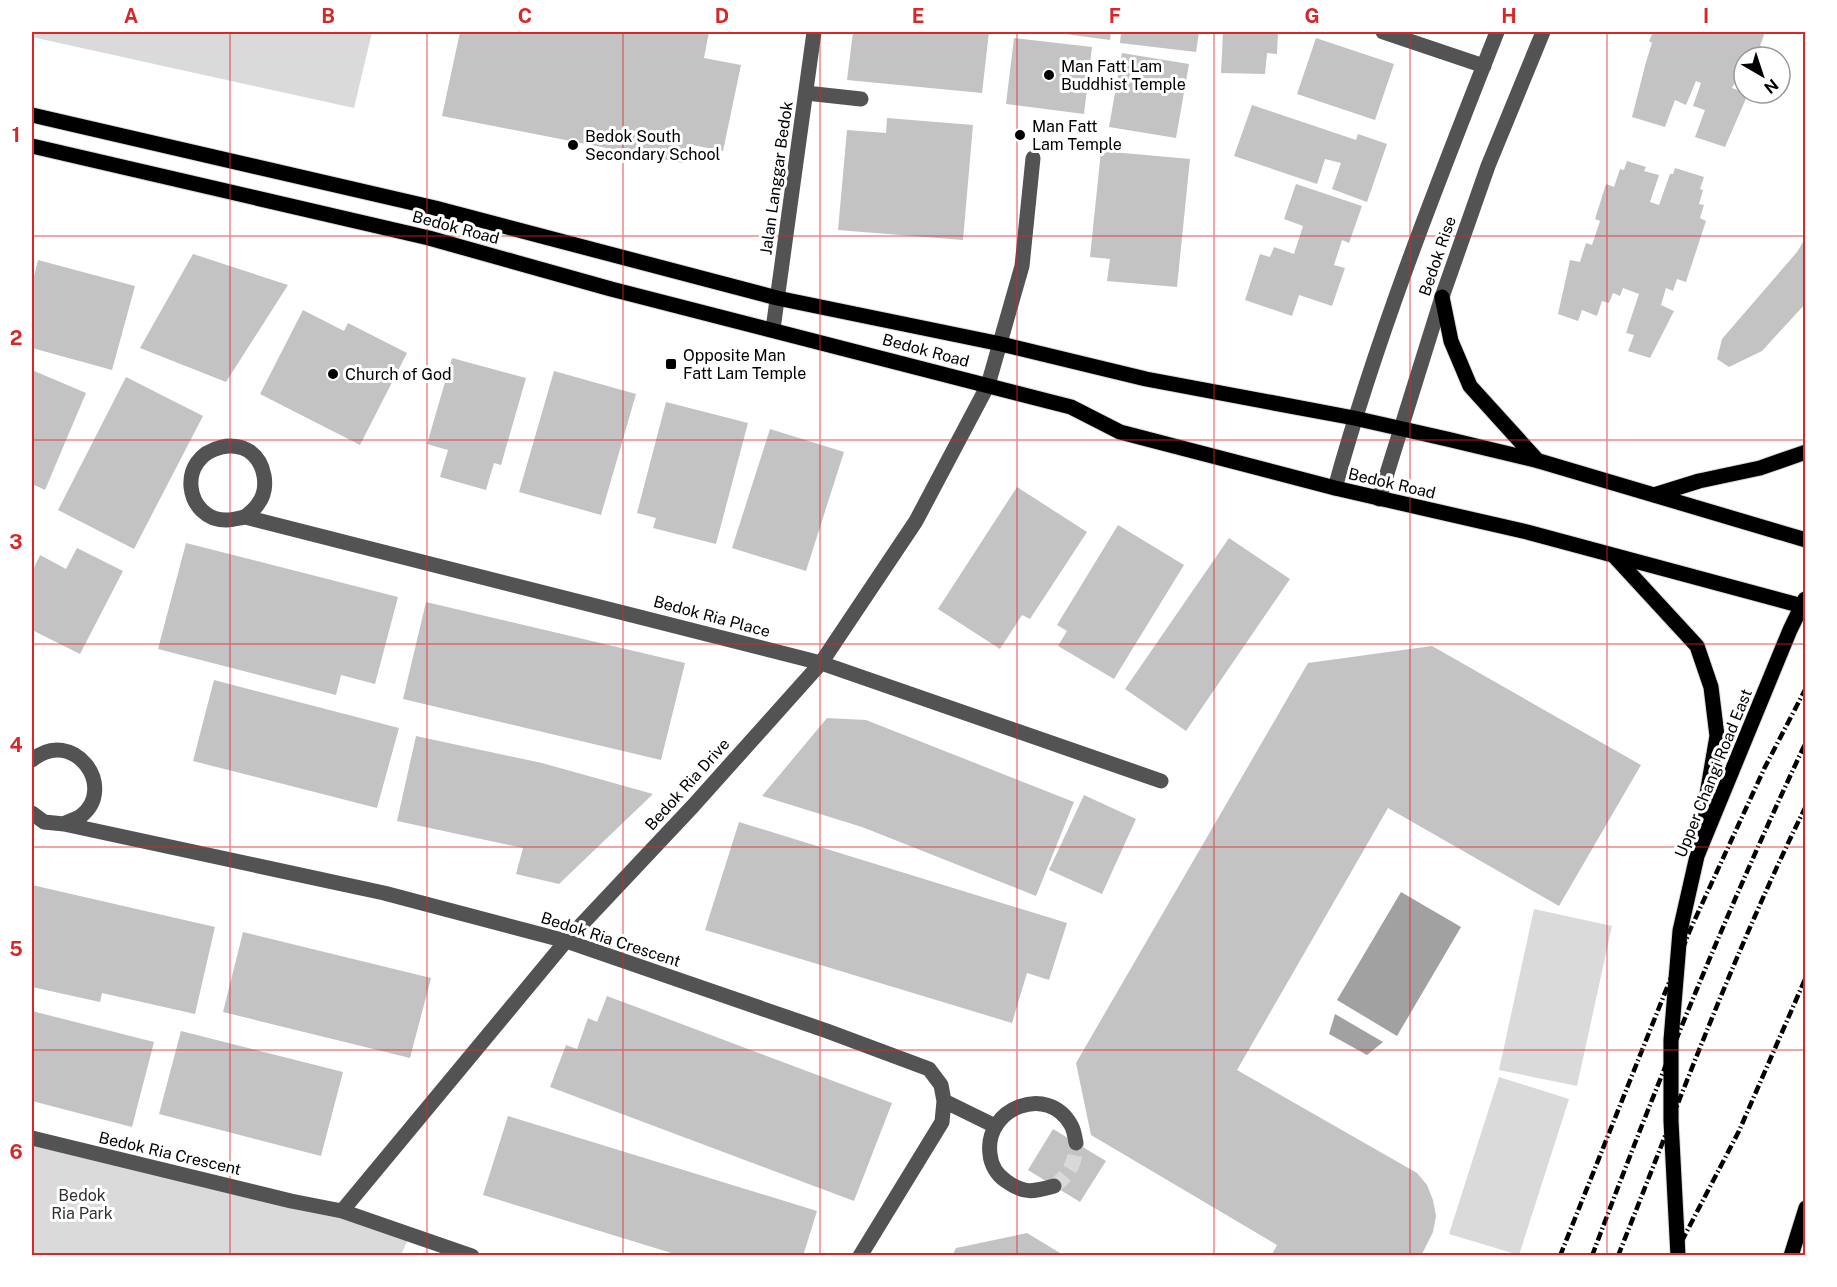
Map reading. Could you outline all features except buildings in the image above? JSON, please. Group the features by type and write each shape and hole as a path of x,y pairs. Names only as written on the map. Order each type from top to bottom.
{"main road":[{"name":"Bedok Road","path":"32,115 435,208 777,298 1001,344 1146,379 1401,428 1539,461 1806,540"},
{"name":"Bedok Road","path":"32,146 429,238 611,289 1071,407 1120,432 1379,499 1527,532 1615,557 1804,604"},
{"path":"1442,297 1450,341 1470,386 1539,461"},
{"path":"1654,495 1699,481 1760,468 1806,452"},
{"path":"1615,557 1697,646 1711,687 1717,736 1697,856"},
{"name":"Upper Changi Road East","path":"1678,1256 1671,1121 1671,1041 1680,931 1697,856 1804,604"},
{"path":"1791,1256 1806,1208"}],"street":[{"name":"Jalan Langgar Bedok","path":"773,329 814,32"},
{"path":"1383,32 1484,66"},
{"name":"Bedok Rise","path":"1335,488 1354,418 1415,243 1497,32"},
{"name":"Bedok Rise","path":"1379,499 1442,297 1496,143 1544,32"},
{"path":"806,93 861,99"},
{"name":"Bedok Ria Drive","path":"342,1211 566,941 693,806 820,663 916,521 988,385 1022,266 1033,159"},
{"name":"Bedok Ria Place","path":"245,517 259,503 266,485 262,466 249,451 230,445 210,449 196,462 190,481 194,500 207,515 226,521 245,517 820,663 1161,781"},
{"path":"32,760 51,750 70,751 86,762 95,780 93,799 82,816 64,824"},
{"name":"Bedok Ria Crescent","path":"32,813 45,822 64,824 384,893 566,941 827,1031 928,1069 941,1085 945,1101"},
{"path":"860,1256 942,1122 945,1101 995,1126"},
{"path":"1054,1186 1035,1192 1017,1189 1001,1178 991,1162 989,1144 995,1126 1007,1112 1015,1108 1042,1104 1059,1111 1071,1125 1076,1143"},
{"name":"Bedok Ria Crescent","path":"32,1138 291,1201 342,1211 472,1256"}],"green space":[{"path":"32,32 372,32 354,108 32,37"},
{"path":"1534,909 1612,926 1577,1086 1499,1070"},
{"path":"1499,1077 1569,1099 1519,1255 1449,1234"},
{"name":"Bedok Ria Park","path":"32,1140 410,1235 401,1255 32,1256"}],"shaded area":[{"path":"1401,892 1461,927 1397,1036 1337,1000"},
{"path":"1335,1014 1383,1042 1367,1055 1329,1034"}],"tunnel":[{"path":"1054,1186 1071,1168 1076,1143"}],"railway":[{"path":"1560,1256 1690,930 1765,767 1806,688"},
{"path":"1592,1256 1694,997 1748,869 1806,742"},
{"path":"1618,1256 1731,973 1806,806"},
{"path":"1674,1256 1739,1131 1806,977"}],"place":[{"name":"Man Fatt Lam Buddhist Temple","path":"1049,75"},
{"name":"Man Fatt Lam Temple","path":"1020,135"},
{"name":"Bedok South Secondary School","path":"573,145"},
{"name":"Opposite Man Fatt Lam Temple","path":"671,364"},
{"name":"Church of God","path":"333,374"}]}
